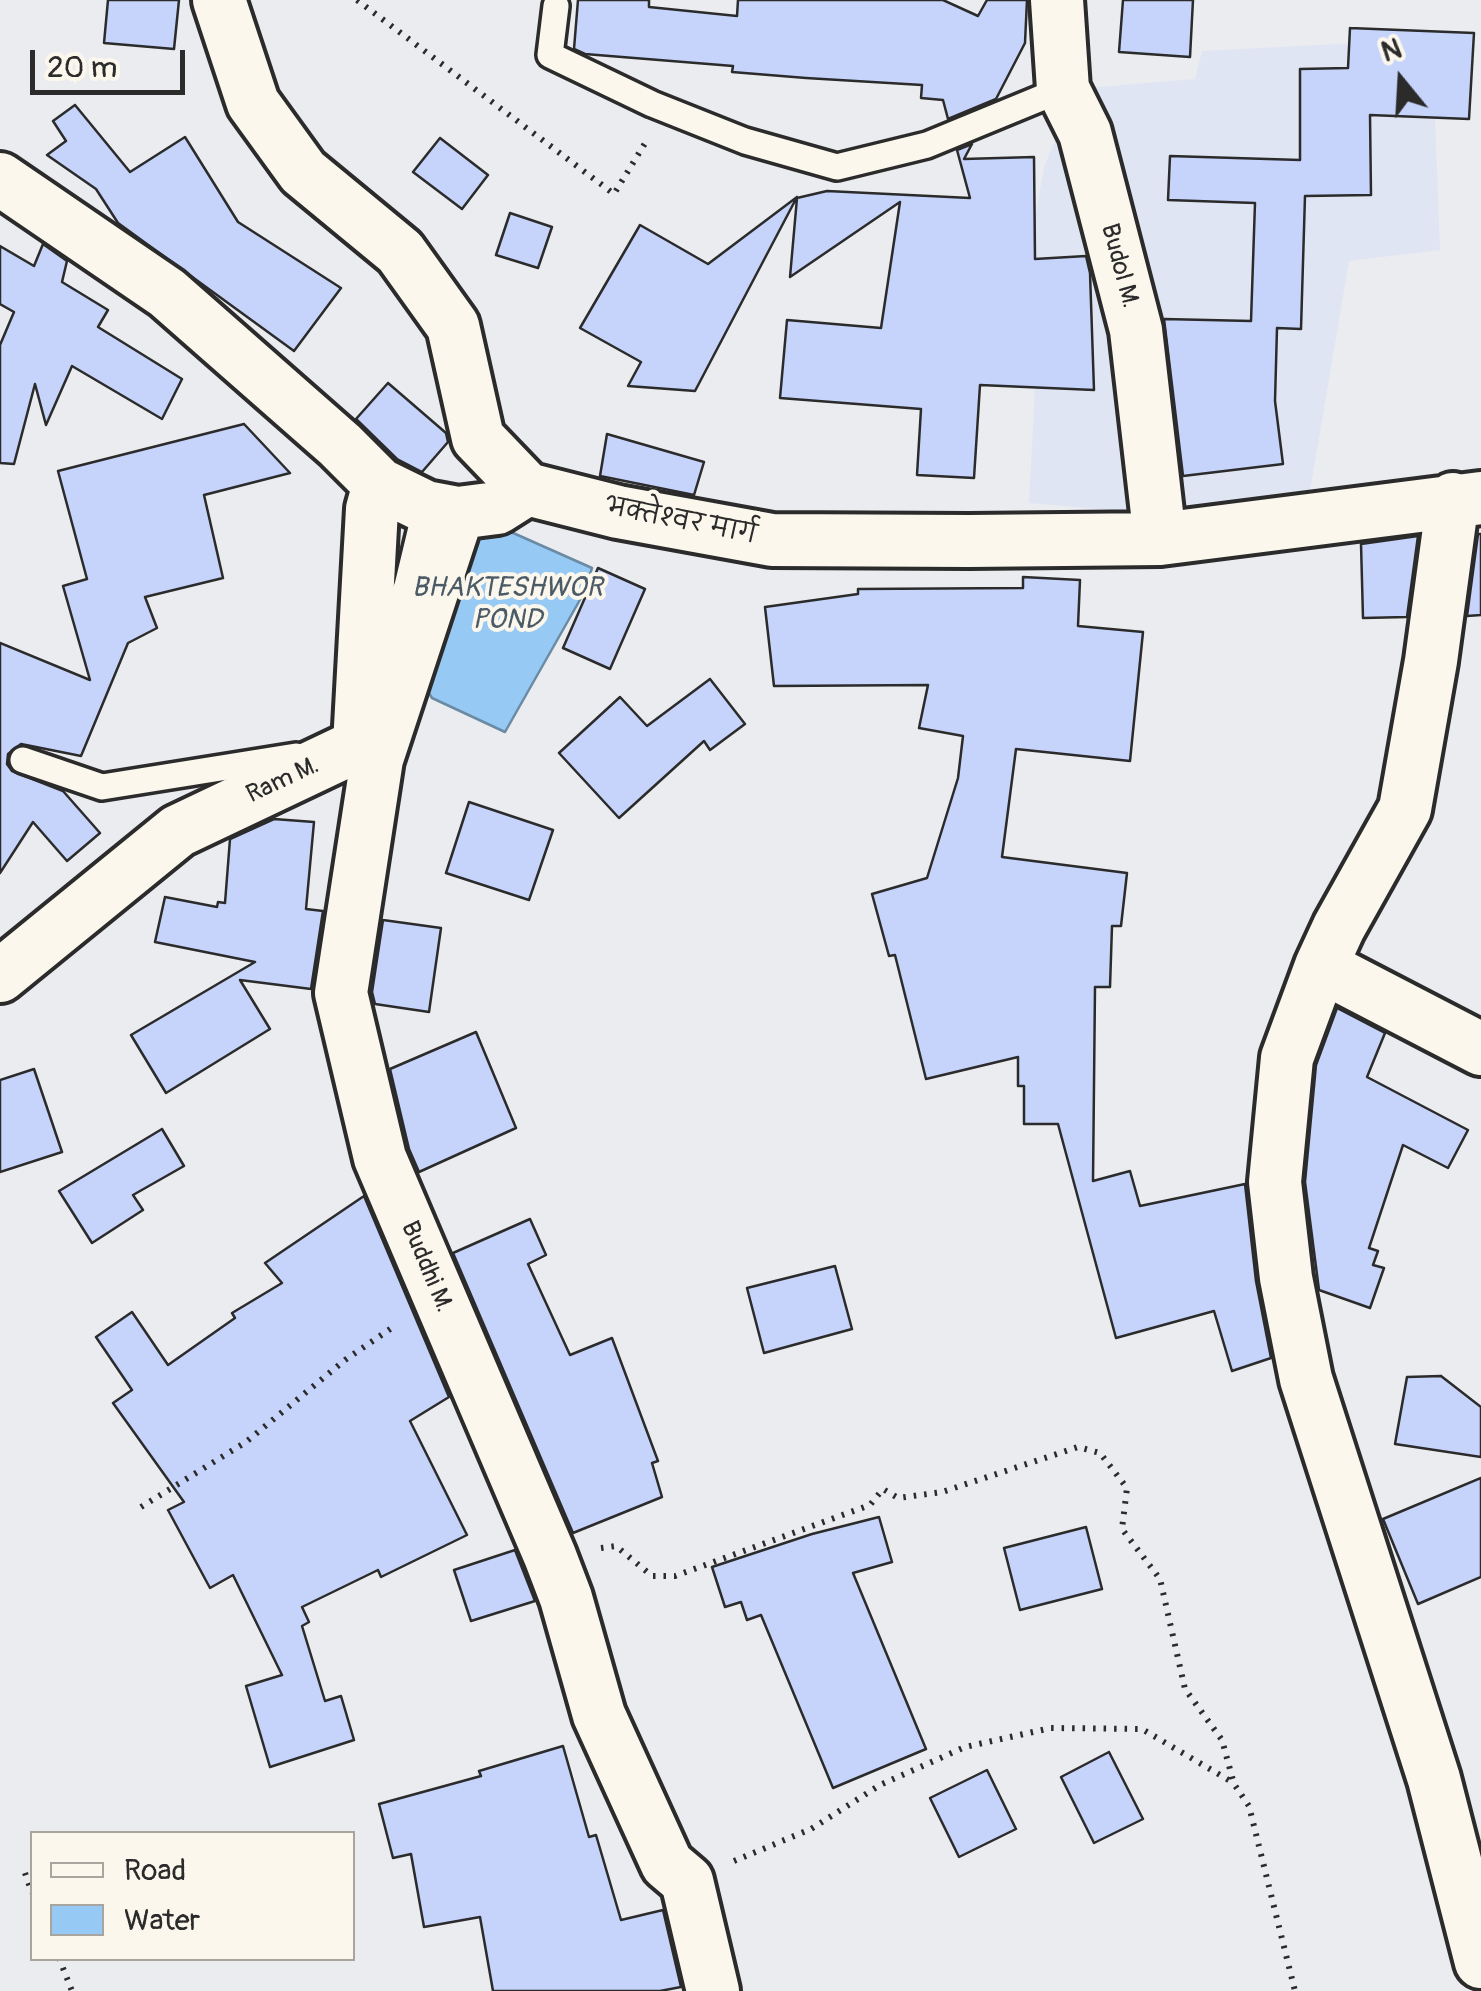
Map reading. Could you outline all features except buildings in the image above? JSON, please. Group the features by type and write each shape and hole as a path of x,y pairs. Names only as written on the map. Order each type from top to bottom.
{"street":[{"path":"0,180 167,294 340,445 379,484 442,510 497,508 527,489 478,438 453,326 400,252 303,172 253,102 219,0"},
{"name":"Budol M.","path":"1063,7 1063,88 1085,133 1136,330 1160,539"},
{"path":"360,744 372,509 379,484"},
{"name":"भक्तेश्वर मार्ग","path":"527,489 618,512 772,540 1160,539 1467,499"},
{"path":"1467,499 1431,661 1405,809 1321,966 1288,1058 1275,1182 1286,1278 1306,1379 1434,1780 1481,1962"},
{"name":"Buddhi M.","path":"442,510 377,759 341,994 380,1158 550,1556 600,1715 666,1864 687,1882 714,1991"},
{"name":"Ram M.","path":"0,976 178,831 360,744"},
{"path":"1321,966 1481,1048"}],"lane":[{"path":"556,6 550,55 666,110 745,141 837,167 927,145 1063,88"},
{"path":"24,760 102,787 360,744 370,684 407,586 442,510"}],"path":[{"path":"356,0 614,194 666,110"},
{"path":"140,1507 246,1442 344,1360 438,1296"},
{"path":"550,1556 616,1546 652,1576 675,1576 870,1504 883,1489 898,1498 942,1492 1078,1447 1100,1452 1127,1488 1122,1529 1160,1579 1184,1689 1222,1740 1234,1784 1250,1806 1296,1991"},
{"path":"687,1882 812,1829 880,1785 966,1747 1051,1728 1142,1729 1234,1784"},
{"path":"24,1873 30,1888"},
{"path":"60,1961 72,1991"}],"shaded area":[{"path":"1432,39 1440,250 1349,261 1310,491 1160,514 1029,503 1035,390 1027,266 1044,167 1076,89 1195,79 1202,51"}],"water":[{"name":"BHAKTESHWOR POND","path":"484,520 592,568 585,591 505,732 432,698 412,667"}]}
